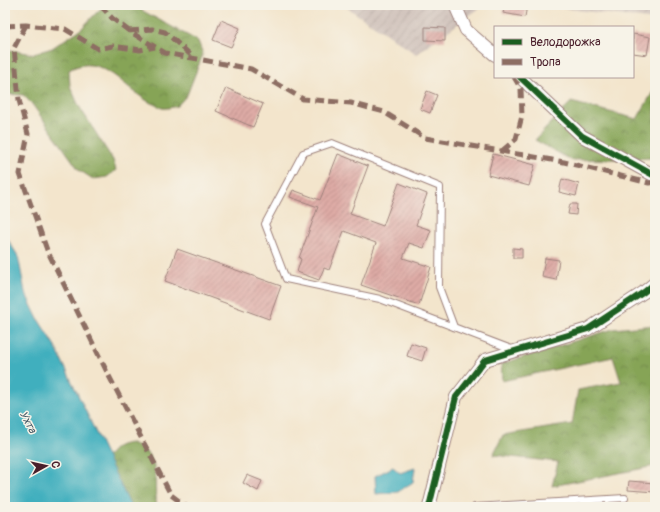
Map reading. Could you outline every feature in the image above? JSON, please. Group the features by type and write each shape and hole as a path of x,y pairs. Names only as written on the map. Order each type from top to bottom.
{"street":[{"path":"455,5 466,30 494,54"},
{"path":"521,78 582,136 655,176"},
{"path":"429,507 456,397 485,360 588,329 644,292 655,282"}],"lane":[{"path":"454,327 439,288 440,187 332,143 303,153 265,224 286,279 380,299 454,327 515,350"},
{"path":"475,507 625,498"},
{"path":"592,500 592,507"}],"shaded area":[{"path":"343,5 484,5 416,54"},
{"path":"539,5 655,5 655,20"}],"green space":[{"path":"109,5 132,5 198,41 203,54 187,95 177,106 167,108 162,108 141,97 102,68 92,65 81,65 69,70 70,86 79,106 113,160 116,170 107,177 93,179 79,170 32,104 23,95 5,94 5,46 10,50 33,54 52,48 81,29 99,10"},
{"path":"655,88 655,158 571,160 535,140 571,102 637,119"},
{"path":"655,325 655,466 552,486 558,462 493,455 503,435 572,424 578,390 621,382 613,357 502,381 501,364 613,329"},
{"path":"132,443 149,455 153,462 155,470 157,507 131,507 107,457 117,447"}],"water":[{"name":"Ухта","path":"5,235 18,256 25,292 38,319 55,346 131,507 10,507 5,495"},
{"path":"393,467 400,473 415,468 413,482 398,492 376,494 375,476"}],"building":[{"path":"505,5 527,5 525,17 503,13"},
{"path":"221,20 240,28 231,47 213,40"},
{"path":"425,27 445,28 445,41 425,40"},
{"path":"634,34 650,37 647,55 634,53"},
{"path":"226,88 263,104 253,127 216,111"},
{"path":"427,91 437,95 430,113 420,109"},
{"path":"338,154 368,166 350,214 383,226 399,183 427,194 416,225 431,230 424,248 409,243 403,258 431,267 419,305 361,285 376,243 344,231 329,270 324,268 319,280 297,272 301,259 299,258 318,207 290,197 293,190 320,200"},
{"path":"493,154 535,165 529,186 488,175"},
{"path":"562,179 579,184 576,196 559,192"},
{"path":"570,204 577,204 576,215 568,214"},
{"path":"513,248 522,249 522,258 513,258"},
{"path":"177,249 281,286 269,319 165,281"},
{"path":"545,258 559,260 556,280 542,277"},
{"path":"411,343 426,348 422,361 407,356"},
{"path":"247,475 262,481 258,491 243,483"},
{"path":"629,481 655,483 655,492 628,490"}],"marked path":[{"path":"100,5 112,18 129,31 165,53 251,69 303,99 351,103 384,112 425,138 564,162 649,183 655,182"},
{"path":"26,25 14,48 19,100 28,134 20,174 47,250 109,376 171,495 187,507"},
{"path":"5,26 26,25 65,29 98,49 113,46 140,50 155,47"},
{"path":"129,31 152,29 165,32 193,57"},
{"path":"502,151 516,139 522,116 521,89 515,78"}],"cycle path":[{"path":"521,78 582,136 655,176"},
{"path":"429,507 456,397 485,360 588,329 655,283"}]}
